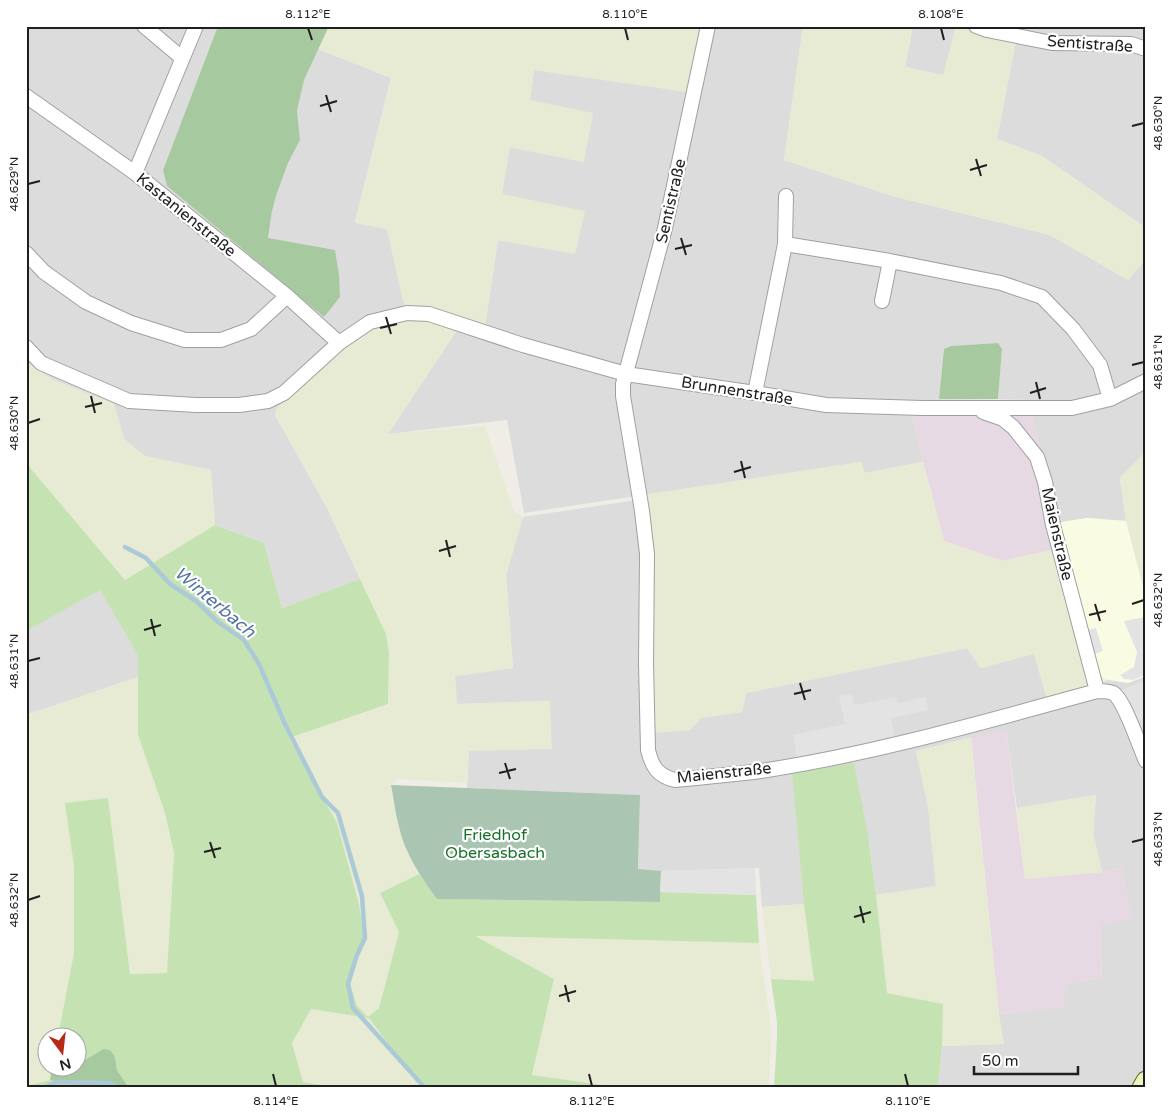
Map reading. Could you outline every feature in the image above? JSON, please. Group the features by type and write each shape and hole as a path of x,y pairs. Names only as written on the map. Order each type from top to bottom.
{"main road":[{"path":"1142,1088 1146,1081"}],"street":[{"path":"144,26 182,58"},
{"path":"135,173 196,26"},
{"name":"Sentistraße","path":"626,374 665,228 708,26"},
{"name":"Sentistraße","path":"976,26 987,30 1052,43 1131,44 1146,48"},
{"name":"Kastanienstraße","path":"26,96 135,173 287,296 339,343"},
{"path":"755,393 785,244 786,196"},
{"path":"785,244 890,261 1001,283 1042,297 1073,329 1100,365 1110,399"},
{"path":"26,253 44,272 86,302 131,323 185,340 222,340 251,329 287,296"},
{"path":"882,301 890,261"},
{"name":"Brunnenstraße","path":"339,343 370,322 407,313 429,314 523,345 626,374 755,393 826,406 1072,408 1110,399 1146,381"},
{"path":"26,348 41,363 129,401 196,405 239,405 268,401 284,393 339,343"},
{"name":"Maienstraße","path":"626,374 623,384 624,396 647,554 646,663 648,750 657,772 665,778 675,780 755,771 843,755 982,723 1097,691 1053,525 1045,482 1036,458 1013,427 1004,419 973,408"},
{"path":"1097,691 1112,692 1117,697 1124,709 1146,762"}],"shaded area":[{"path":"26,26 218,26 163,170 268,238 276,196 288,163 300,140 297,111 304,80 318,49 391,78 355,222 387,229 407,317 361,334 277,408 275,415 327,508 360,579 282,608 264,543 215,525 211,470 145,456 124,439 114,404 51,379 26,360"},
{"path":"329,26 702,26 688,92 534,70 530,100 593,113 584,162 510,147 502,194 585,211 575,254 498,240 485,326 431,307 404,305 387,229 355,223 391,78 318,49"},
{"path":"702,26 803,26 784,160 892,196 1050,235 1128,280 1146,259 1146,451 1120,478 1126,521 1087,518 1056,523 1029,400 998,399 1002,349 998,343 951,346 944,349 939,399 910,404 923,462 864,473 861,462 524,513 507,420 388,434 464,319 485,326 498,240 575,254 584,211 502,195 509,147 584,162 530,100 534,70 688,92"},
{"path":"803,26 913,26 905,67 943,75 956,26 963,26 1016,41 997,139 1042,156 1146,228 1146,259 1128,280 1050,235 892,196 784,160"},
{"path":"913,26 956,26 944,75 905,67"},
{"path":"963,26 1146,26 1146,228 1042,156 997,139 1016,41"},
{"path":"407,317 430,319 458,329 388,434 485,426 514,512 523,517 506,575 513,668 455,676 457,704 550,701 552,749 469,751 467,783 398,779 391,785 399,828 406,849 419,874 380,893 399,932 379,1008 395,1053 428,1088 338,1088 303,1083 292,1043 310,1009 368,1017 357,1006 350,983 364,938 359,904 337,823 289,738 388,704 389,652 386,634 327,508 275,415 277,408 361,334 381,322"},
{"path":"26,360 51,379 114,404 124,439 145,456 211,470 215,525 125,580 26,463"},
{"path":"939,399 1029,400 1056,523 1056,549 1003,561 944,541 910,404"},
{"path":"1146,451 1146,598 1126,521 1120,478"},
{"path":"861,462 865,473 923,462 944,541 1003,561 1056,549 1087,687 1047,699 1034,654 981,668 967,648 746,693 742,712 701,718 690,730 654,733 644,495"},
{"path":"644,499 701,718 742,712 746,693 967,648 981,668 1034,653 1047,699 1109,680 1128,683 1146,676 1146,1088 938,1088 942,1046 1003,1044 999,1014 1065,1007 1064,985 1102,977 1100,925 1122,868 1102,872 1093,833 1096,795 1017,808 1006,730 916,751 928,806 936,886 876,895 868,835 793,773 804,904 762,907 759,868 638,870 640,795 467,788 469,751 550,701 457,704 455,676 513,668 506,575 523,517"},
{"path":"1087,518 1126,521 1146,598 1146,676 1128,683 1109,680 1098,675 1056,523"},
{"path":"100,589 138,655 138,677 26,715 26,631"},
{"path":"1146,617 1146,674 1134,680 1124,679 1120,675 1134,667 1137,652 1124,621"},
{"path":"1096,628 1103,651 1091,655 1083,631"},
{"path":"138,677 138,735 165,813 174,853 167,973 130,974 108,798 66,803 74,866 74,953 60,1026 38,1026 38,1076 51,1076 50,1080 26,1086 26,715"},
{"path":"1146,680 1146,717 1134,723 1121,690"},
{"path":"852,694 854,705 896,697 898,703 926,697 928,710 891,718 895,738 797,757 793,735 845,724 839,696"},
{"path":"1006,730 1025,879 1102,872 1122,868 1133,919 1100,925 1102,977 1065,985 1065,1008 999,1014 971,737"},
{"path":"971,737 999,1014 1004,1044 942,1046 942,1004 887,993 876,895 936,886 928,806 916,751"},
{"path":"1096,795 1093,833 1102,872 1025,879 1017,808"},
{"path":"755,868 756,895 660,892 661,871"},
{"path":"804,904 814,982 771,979 762,907"},
{"path":"474,936 759,943 771,1028 769,1088 624,1088 532,1075 554,979"}],"green space":[{"path":"218,26 329,26 304,80 297,111 300,140 288,163 276,196 268,238 335,250 340,297 324,317 167,186 163,170"},
{"path":"998,343 1002,349 998,399 939,399 944,349 951,346"},
{"path":"26,463 125,580 215,525 264,543 282,608 360,579 386,634 389,652 388,704 289,738 337,823 359,904 364,938 350,983 357,1006 368,1017 379,1008 399,932 380,893 419,874 438,899 660,902 660,892 756,895 759,943 475,936 554,979 532,1075 624,1088 428,1088 395,1053 369,1018 311,1009 292,1043 303,1082 338,1088 129,1088 117,1070 115,1057 103,1049 88,1058 88,1026 60,1026 74,953 74,866 65,803 108,798 130,974 167,973 174,853 165,813 138,735 138,655 100,590 26,631"},
{"path":"854,763 868,835 887,993 943,1004 938,1088 774,1088 777,1022 771,979 814,981 804,904 792,773"},
{"name":"Friedhof Obersasbach","path":"391,785 640,795 638,869 661,871 660,902 437,899 405,847"},
{"path":"103,1049 110,1050 115,1057 117,1070 129,1088 100,1088 50,1080 51,1076 88,1076 88,1058"},
{"path":"50,1080 100,1088 26,1088 26,1086"}],"waterway":[{"name":"Winterbach","path":"125,547 146,558 170,584 196,601 218,622 244,640 259,664 285,724 322,797 338,813 362,896 365,938 357,955 348,984 353,1008 425,1088"},
{"path":"44,1088 56,1082 110,1083 119,1088"}]}
